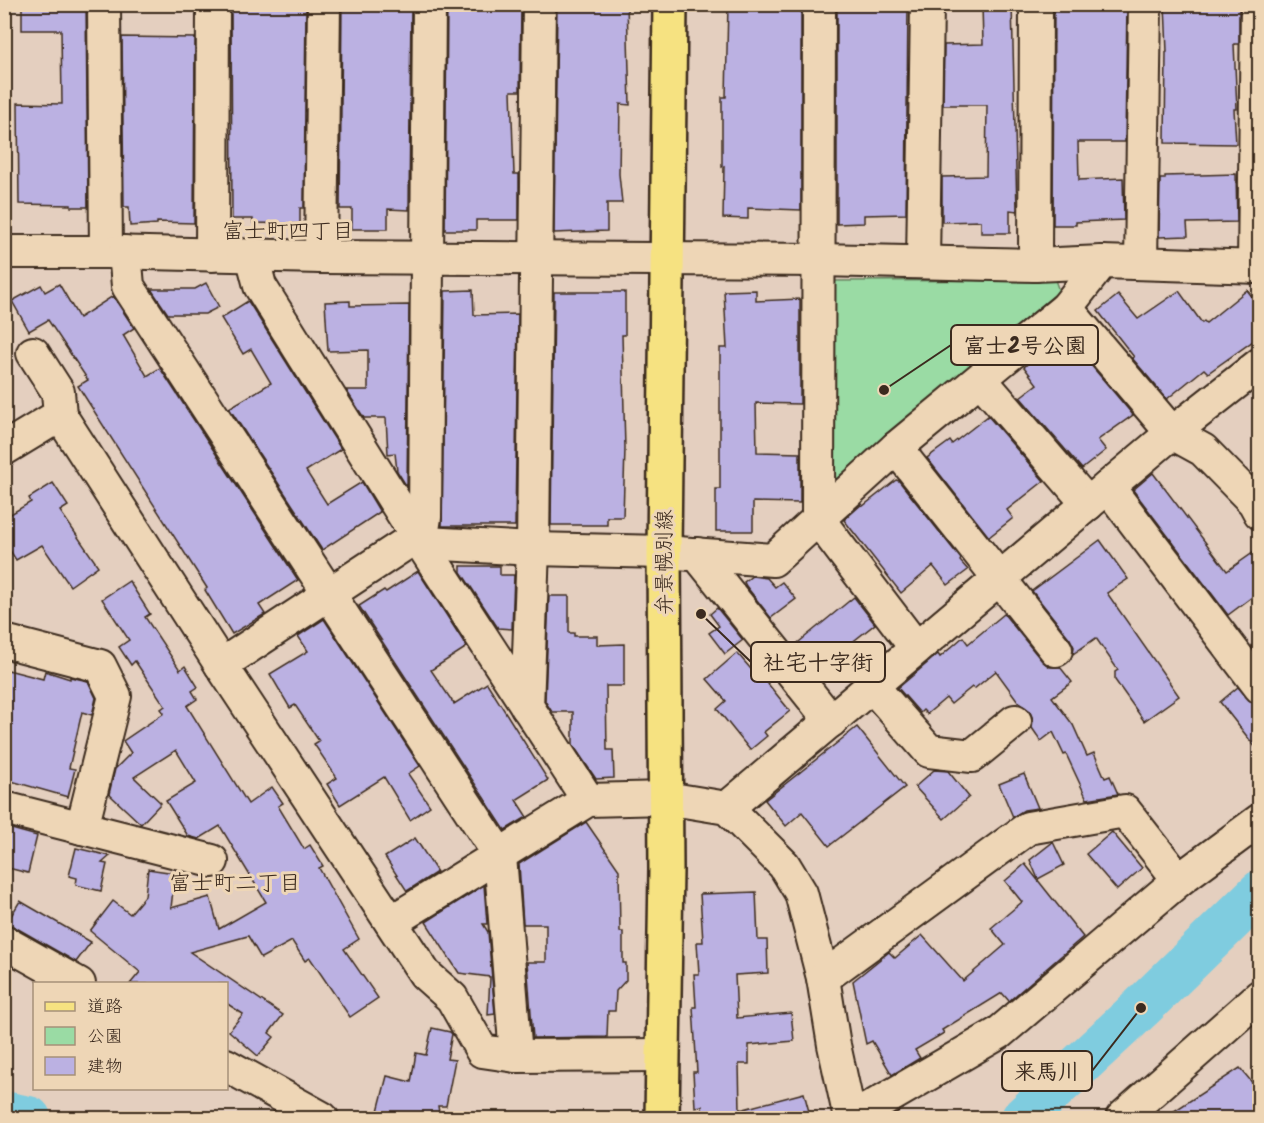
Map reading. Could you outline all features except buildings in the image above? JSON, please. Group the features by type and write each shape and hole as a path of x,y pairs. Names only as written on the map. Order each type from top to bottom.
{"main road":[{"name":"弁景幌別線","path":"662,1119 666,798 663,552 670,4"}],"street":[{"path":"104,4 116,252 128,286 500,856 516,1056"},
{"path":"212,255 213,4"},
{"path":"321,257 324,4"},
{"path":"421,543 425,517 429,4"},
{"path":"527,708 533,549 538,4"},
{"path":"819,4 818,519 916,648"},
{"path":"923,262 927,4"},
{"path":"1035,265 1036,4"},
{"path":"1141,263 1145,4"},
{"path":"4,252 321,257 820,260 1035,265 1102,262 1257,267 1257,4"},
{"path":"252,255 260,286 421,543 588,800"},
{"path":"221,665 408,542 533,549 663,552 773,560 896,448 981,380 1065,308 1102,262"},
{"path":"1065,308 1172,433 1203,450 1254,502 1260,513"},
{"path":"33,353 58,392 60,415 221,665 425,974 452,998 482,1052 516,1056 663,1055"},
{"path":"728,808 1172,433 1260,364"},
{"path":"981,380 1098,496 1260,687"},
{"path":"4,449 60,415"},
{"path":"896,448 1056,650"},
{"path":"697,554 831,721"},
{"path":"4,641 100,666 115,696 82,828"},
{"path":"872,686 929,751 972,756 1015,721"},
{"path":"392,922 588,800 666,798 728,808 784,865 801,893 823,978 834,1045 852,1119 999,1033 1179,880 1260,820"},
{"path":"4,808 212,861"},
{"path":"823,978 1028,828 1125,812 1179,880"},
{"path":"4,942 75,982"},
{"path":"1122,1119 1258,1001"},
{"path":"228,1066 322,1119"}],"green space":[{"path":"1055,280 1059,291 824,489 829,281"}],"waterway":[{"path":"1023,1118 1141,1008 1260,892"},
{"path":"4,1113 29,1118"}],"place":[{"name":"富士2号公園","path":"884,390"},
{"name":"社宅十字街","path":"701,614"},
{"name":"来馬川","path":"1141,1008"}],"district":[{"name":"富士町四丁目","path":"288,230"},
{"name":"富士町二丁目","path":"235,882"}]}
